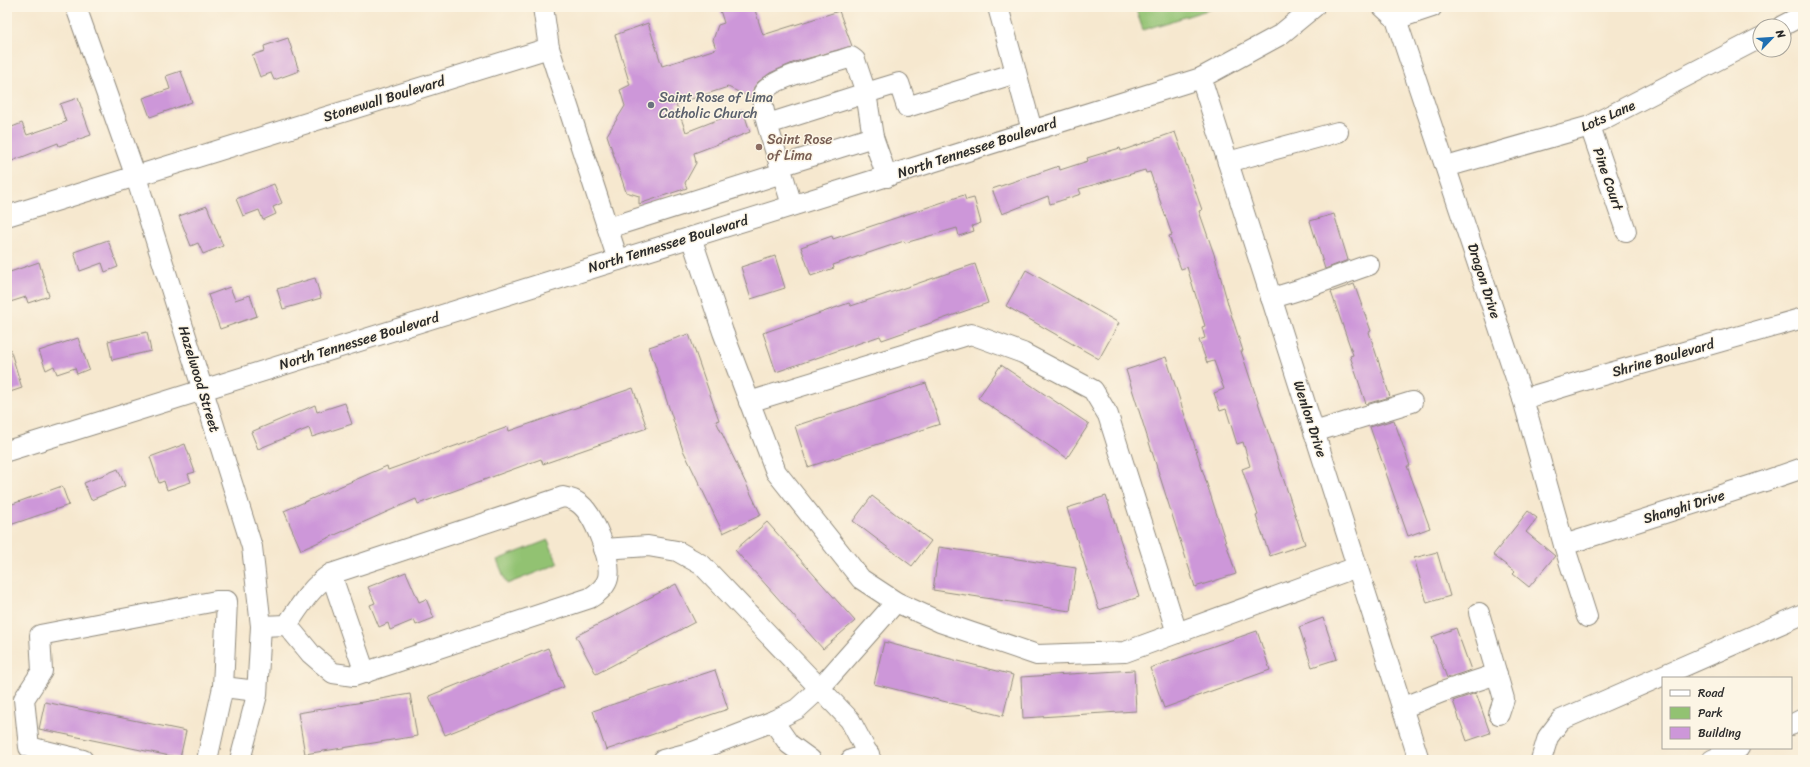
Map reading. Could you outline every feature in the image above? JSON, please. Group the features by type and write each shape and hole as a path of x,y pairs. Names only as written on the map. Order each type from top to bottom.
{"street":[{"name":"Hazelwood Street","path":"76,7 136,177 252,547 260,626 257,692 240,760"},
{"path":"543,7 550,48 618,260"},
{"path":"998,7 1032,130"},
{"name":"North Tennessee Boulevard","path":"7,451 1201,78 1280,35 1314,7"},
{"path":"1389,13 1432,7"},
{"name":"Dragon Drive","path":"1389,13 1446,167 1523,399 1564,545 1587,617"},
{"path":"1792,21 1803,15"},
{"name":"Lots Lane","path":"1446,167 1590,126 1752,42"},
{"name":"Stonewall Boulevard","path":"7,216 550,48"},
{"path":"792,205 762,106 763,94 766,88 777,82 851,57 855,60 866,93 873,137 887,177"},
{"path":"768,124 899,83 906,107 1016,73"},
{"name":"Wenlon Drive","path":"1201,78 1419,760"},
{"name":"Pine Court","path":"1590,126 1626,232"},
{"path":"1228,162 1338,132"},
{"path":"608,228 781,170 873,137"},
{"path":"691,237 776,472 861,579 896,602 940,622 1037,655 1124,652 1357,567"},
{"path":"1271,298 1296,292 1312,284 1369,265"},
{"name":"Shrine Boulevard","path":"1523,399 1803,318"},
{"path":"750,402 971,334 1023,353 1093,390 1108,415 1177,633"},
{"path":"1314,432 1412,402"},
{"name":"Shanghi Drive","path":"1564,545 1803,468"},
{"path":"563,497 571,499 581,505 591,519 604,549 608,563 608,578 600,591 590,598 354,676 333,673 312,654 287,625 305,598 320,581 331,574 563,497"},
{"path":"604,549 648,546 677,551 702,565 850,720 864,758"},
{"path":"331,574 365,672"},
{"path":"83,760 29,747 24,699 42,671 40,635 216,601 227,601 223,687 207,760"},
{"path":"666,760 693,752 773,721 797,708 820,688 896,602"},
{"path":"1479,613 1504,698 1499,714"},
{"path":"1541,760 1548,737 1561,720 1803,614"},
{"path":"260,626 287,625"},
{"path":"1402,708 1442,692 1497,674"},
{"path":"223,687 257,692"},
{"path":"1792,725 1803,720"},
{"path":"773,721 789,744 811,760"},
{"path":"1712,760 1737,749"}],"green space":[{"path":"1135,7 1217,7 1143,30"},
{"path":"548,540 558,564 507,584 497,560"}],"building":[{"name":"Saint Rose of Lima Catholic Church","path":"719,7 754,7 763,35 839,11 852,46 795,62 770,73 754,87 751,98 728,87 676,104 686,132 743,110 750,132 694,153 696,163 685,183 687,188 639,204 639,196 626,192 607,135 625,106 620,90 630,85 615,35 648,23 662,66 716,49 713,40 718,25 724,23"},
{"path":"288,38 299,71 274,80 271,73 260,77 252,55 265,51 264,46"},
{"path":"181,71 192,102 150,117 143,98 170,89 166,76"},
{"path":"78,98 91,135 59,146 58,143 7,163 7,129 22,123 27,135 66,122 60,104"},
{"path":"1175,132 1202,210 1199,211 1215,257 1243,351 1241,351 1305,544 1270,556 1242,469 1250,466 1243,442 1237,444 1226,409 1220,411 1214,393 1224,389 1214,361 1207,363 1199,340 1205,338 1202,327 1205,326 1187,267 1181,269 1169,236 1172,235 1150,172 1146,173 1145,170 1079,189 1081,194 1050,204 1048,196 1002,214 992,189 1059,166 1060,170 1088,161 1087,158 1120,148 1121,151"},
{"path":"274,184 282,203 273,207 276,214 263,220 259,210 243,216 236,199"},
{"path":"964,195 966,200 974,198 981,223 972,226 974,231 959,236 957,228 905,243 904,241 833,265 834,268 811,276 801,247 832,236 833,239"},
{"path":"207,206 223,246 203,254 198,243 191,246 179,216"},
{"path":"1334,214 1348,260 1325,269 1310,221"},
{"path":"108,240 118,267 105,272 102,263 80,271 74,252"},
{"path":"775,256 785,288 751,299 741,267"},
{"path":"39,262 49,296 28,303 26,297 7,303 7,273"},
{"path":"975,264 988,303 882,340 880,336 776,372 763,333 849,303 851,306"},
{"path":"1026,270 1119,323 1099,359 1006,306"},
{"path":"315,278 321,298 283,309 277,289"},
{"path":"1354,284 1371,331 1369,332 1390,397 1366,404 1350,356 1353,355 1331,292"},
{"path":"230,287 235,300 250,295 257,316 220,329 208,295"},
{"path":"147,332 151,351 112,360 108,341"},
{"path":"689,334 719,420 716,421 761,515 723,533 683,450 649,347"},
{"path":"78,338 89,369 77,374 75,368 57,374 54,366 46,370 39,351"},
{"path":"10,349 22,388 7,393 7,350"},
{"path":"1166,357 1236,574 1195,587 1126,370"},
{"path":"1001,365 1089,424 1067,458 978,398"},
{"path":"926,383 940,424 808,467 795,426"},
{"path":"633,388 647,428 543,464 541,459 418,504 416,499 301,550 284,511 387,466 388,470 508,427 509,431"},
{"path":"345,403 352,424 312,437 309,428 258,449 251,432 315,405 317,412"},
{"path":"1394,420 1410,466 1407,466 1430,528 1408,536 1370,427"},
{"path":"185,444 195,472 188,474 191,482 167,490 164,481 159,483 150,457"},
{"path":"118,469 125,486 91,500 84,483"},
{"path":"62,486 69,505 7,526 7,506"},
{"path":"872,496 931,541 912,566 853,521"},
{"path":"1106,496 1139,597 1099,610 1067,508"},
{"path":"1528,511 1537,518 1526,532 1555,556 1529,587 1513,574 1515,572 1493,555"},
{"path":"767,522 855,621 823,649 735,550"},
{"path":"939,547 1076,568 1070,611 933,590"},
{"path":"1437,552 1450,596 1427,603 1414,558"},
{"path":"406,572 419,602 426,599 434,618 416,625 414,620 390,630 388,623 379,627 370,605 375,603 368,587"},
{"path":"676,584 695,622 596,674 576,636"},
{"path":"1323,618 1337,659 1312,667 1299,627"},
{"path":"1456,628 1471,670 1447,678 1432,637"},
{"path":"1257,631 1270,670 1164,708 1150,668"},
{"path":"884,642 1013,675 1003,716 874,684"},
{"path":"548,648 564,687 445,735 429,696"},
{"path":"715,670 728,709 606,750 593,711"},
{"path":"1134,670 1136,711 1023,718 1021,677"},
{"path":"1476,693 1490,733 1467,741 1453,701"},
{"path":"410,694 417,736 305,754 298,713"},
{"path":"45,702 186,731 180,758 39,729"}],"place":[{"name":"Saint Rose of Lima Catholic Church","path":"651,105"},
{"name":"Saint Rose of Lima","path":"759,147"}]}
